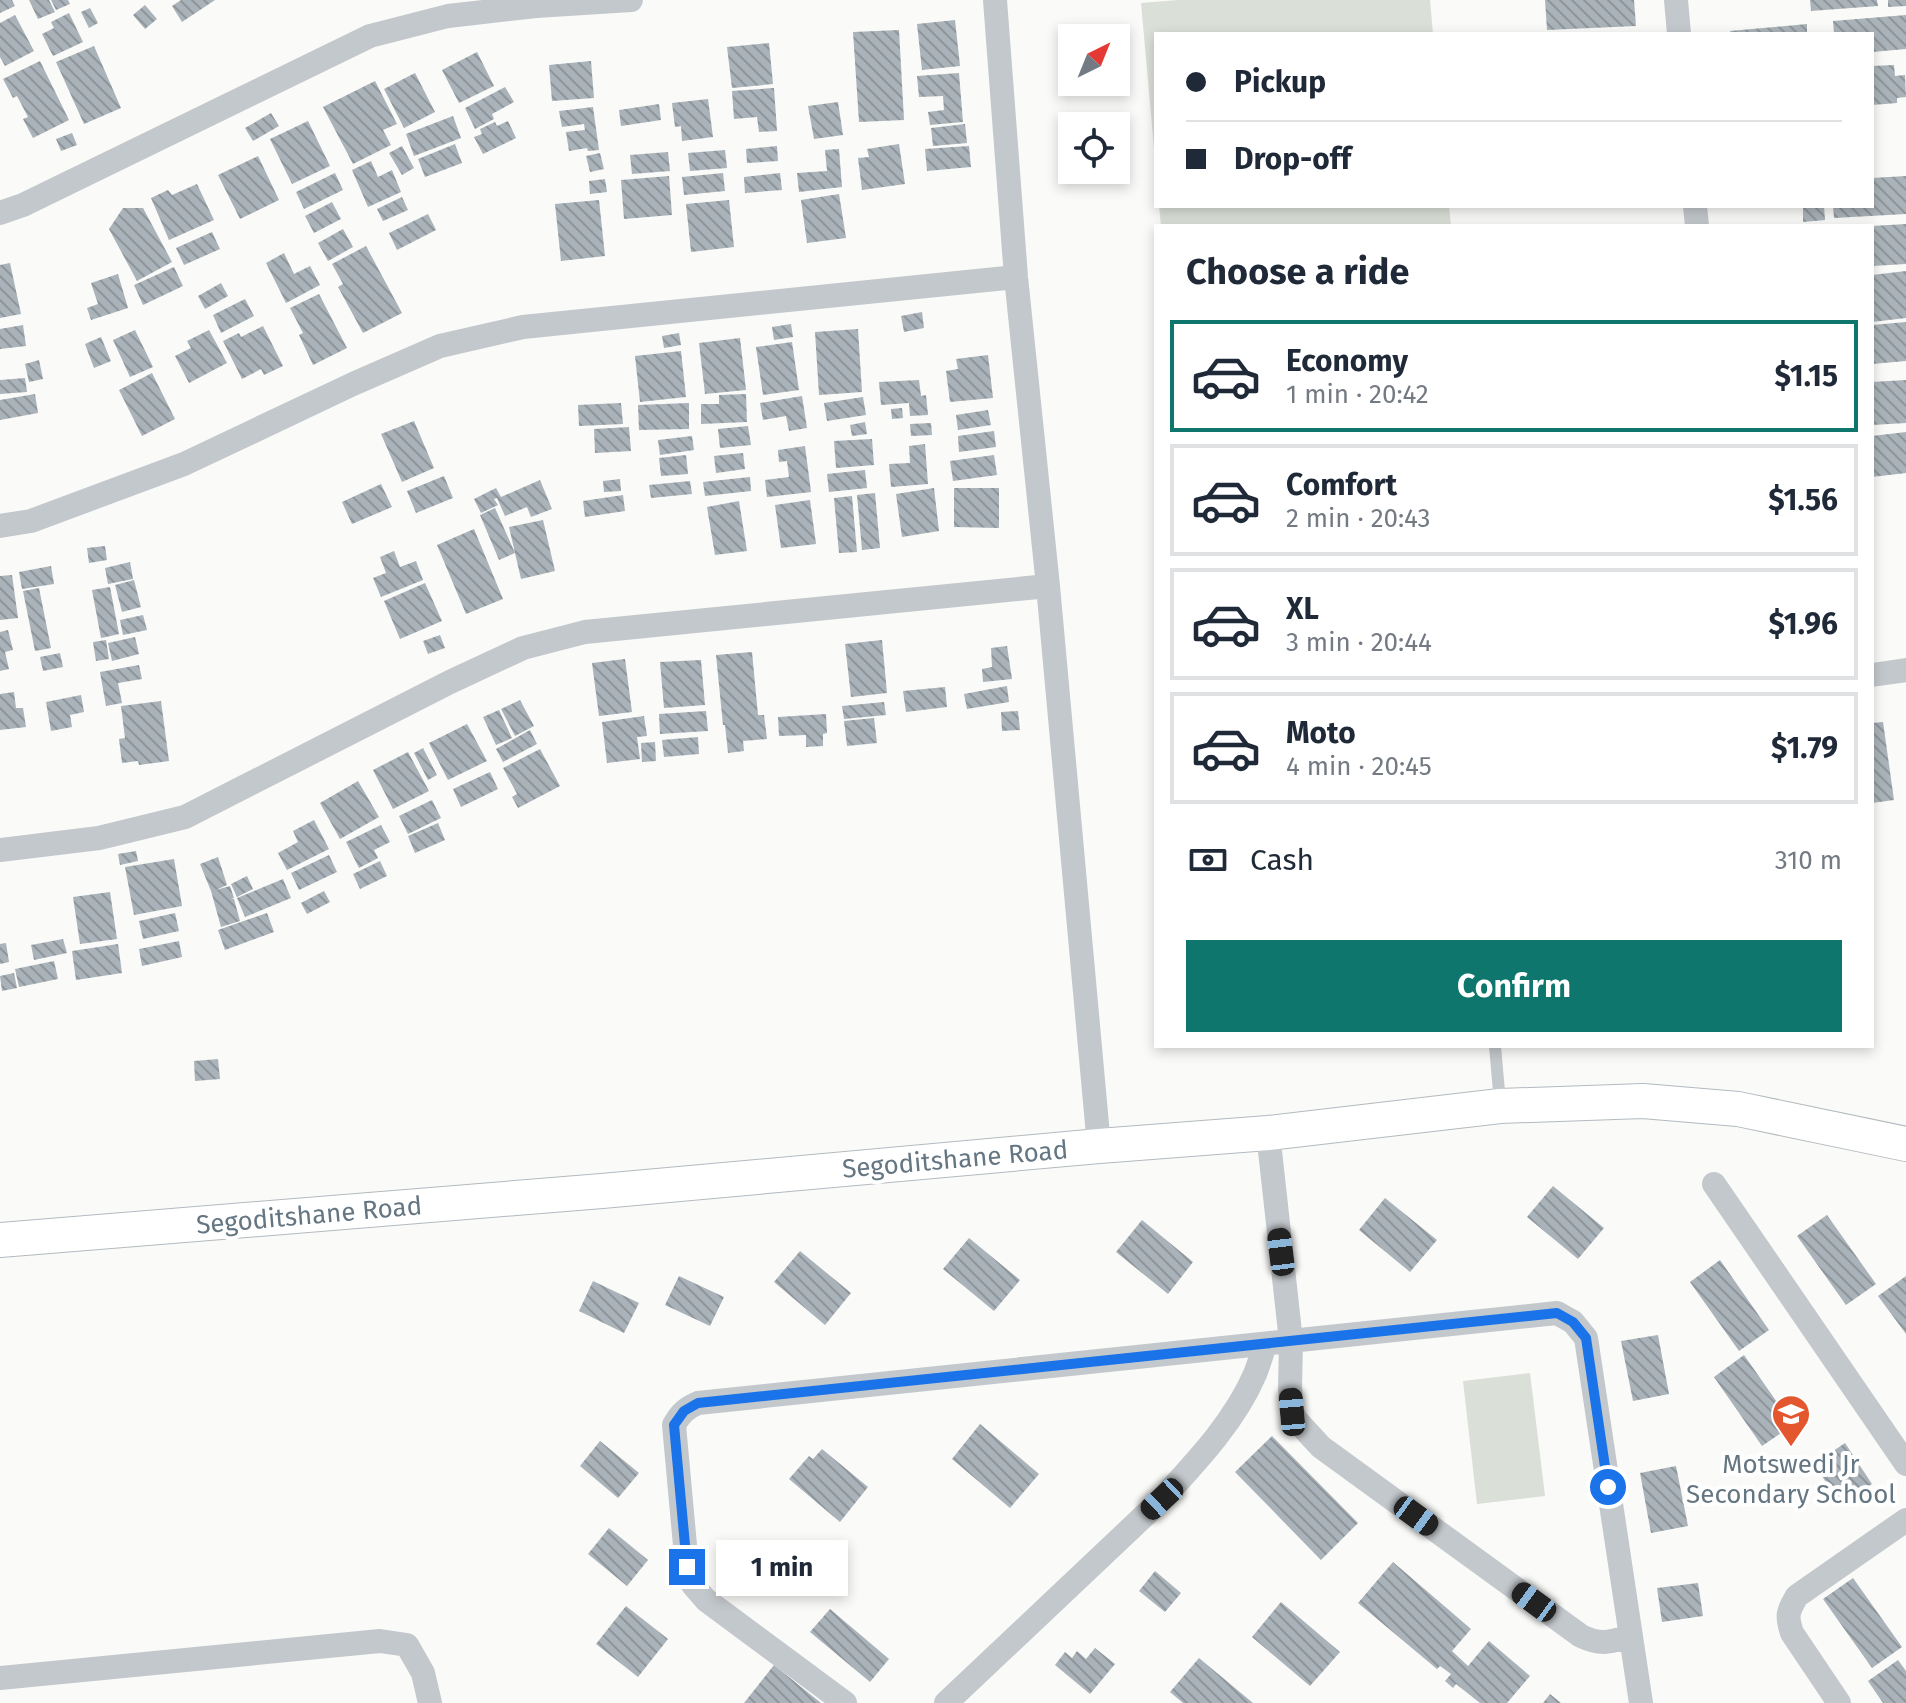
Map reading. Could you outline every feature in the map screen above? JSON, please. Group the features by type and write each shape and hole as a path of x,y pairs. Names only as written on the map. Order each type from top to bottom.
{"street":[{"path":"0,213 23,205 370,36 448,16 631,0"},
{"path":"995,0 1016,277 1048,586 1099,1146"},
{"path":"1676,0 1679,32"},
{"path":"0,526 31,521 184,464 440,346 523,327 1016,277"},
{"path":"0,850 99,838 185,817 523,648 585,632 1048,586"},
{"path":"1874,675 1906,670"},
{"name":"Segoditshane Road","path":"0,1240 1268,1133 1500,1106 1643,1101 1738,1109 1906,1144"},
{"path":"1268,1133 1291,1341 1292,1412 1297,1421 1321,1447 1581,1636 1603,1643 1631,1636"},
{"path":"1714,1184 1906,1464"},
{"path":"845,1703 706,1600 693,1585 687,1567 674,1425 684,1411 698,1403 1557,1313 1573,1322 1586,1338 1641,1703"},
{"path":"946,1703 1162,1499 1188,1470 1230,1417 1255,1375 1265,1344"},
{"path":"1839,1703 1792,1633 1788,1611 1797,1596 1906,1520"},
{"path":"0,1678 380,1641 407,1645 423,1673 430,1703"}],"lane":[{"path":"1495,1048 1500,1106"}],"shaded area":[{"path":"1178,0 1430,0 1433,32 1154,32 1154,148 1141,3"},
{"path":"1159,208 1449,208 1451,224 1161,224"},
{"path":"1530,1373 1545,1496 1477,1504 1463,1381"}],"building":[{"path":"0,0 12,0 15,6 0,13"},
{"path":"29,0 49,0 55,12 38,19"},
{"path":"51,0 68,0 70,4 56,10"},
{"path":"181,0 215,0 182,22 172,6"},
{"path":"1545,0 1634,0 1636,26 1547,30"},
{"path":"1810,0 1877,0 1878,6 1811,11"},
{"path":"1888,0 1906,0 1906,6 1888,7"},
{"path":"145,5 157,19 145,29 133,15"},
{"path":"90,8 98,23 89,28 81,12"},
{"path":"69,13 83,42 53,56 42,34 54,28 51,22"},
{"path":"15,15 34,51 5,66 0,57 0,23"},
{"path":"1906,15 1906,49 1874,52 1874,32 1834,32 1833,21"},
{"path":"955,20 960,66 922,70 917,24"},
{"path":"1807,24 1807,32 1730,31"},
{"path":"899,30 904,120 859,122 853,32"},
{"path":"769,43 773,84 732,88 727,47"},
{"path":"94,46 121,108 84,124 56,62"},
{"path":"477,52 494,86 459,103 442,70"},
{"path":"40,61 69,120 33,138 23,119 28,117 3,79"},
{"path":"591,61 594,98 552,101 549,65"},
{"path":"1894,65 1895,76 1905,75 1906,97 1897,98 1897,103 1874,105 1874,66"},
{"path":"415,73 435,112 404,128 384,89"},
{"path":"959,73 963,122 930,125 928,112 944,110 943,96 919,97 917,76"},
{"path":"375,81 397,124 383,130 391,145 353,164 323,107"},
{"path":"505,87 514,102 492,114 494,119 475,129 465,108"},
{"path":"774,88 777,131 759,132 757,117 734,119 732,91"},
{"path":"708,99 713,137 682,141 681,126 675,127 672,103"},
{"path":"838,102 843,135 814,139 808,106"},
{"path":"659,104 661,120 621,126 619,110"},
{"path":"593,107 599,150 569,151 566,132 585,130 584,124 562,127 559,111"},
{"path":"271,113 279,126 253,141 245,128"},
{"path":"453,116 461,138 414,156 406,134"},
{"path":"308,121 330,166 292,184 270,139"},
{"path":"508,121 516,138 483,154 474,137 482,134 480,129 495,122 497,126"},
{"path":"965,124 967,143 933,146 931,128"},
{"path":"72,133 77,145 61,151 56,139"},
{"path":"455,144 462,163 425,177 418,159"},
{"path":"899,144 905,184 862,190 858,158 869,157 867,149"},
{"path":"402,146 414,168 402,175 389,153"},
{"path":"777,146 778,161 747,163 746,149"},
{"path":"969,146 971,167 927,171 925,149"},
{"path":"839,149 842,187 799,192 797,173 827,171 825,150"},
{"path":"725,150 727,168 690,171 688,153"},
{"path":"668,152 670,171 632,174 630,155"},
{"path":"600,153 604,169 590,172 586,156"},
{"path":"258,156 279,200 240,219 218,175"},
{"path":"371,161 378,177 392,170 401,192 368,207 352,170"},
{"path":"335,173 343,190 304,209 296,192"},
{"path":"723,173 725,191 684,195 682,177"},
{"path":"780,173 782,190 745,193 744,177"},
{"path":"669,176 672,215 624,219 621,180"},
{"path":"1906,176 1906,214 1834,218 1833,208 1874,208 1874,178"},
{"path":"605,179 607,192 590,194 589,181"},
{"path":"197,184 214,220 169,240 151,198 168,190 172,195"},
{"path":"839,194 846,238 807,243 801,200"},
{"path":"402,197 408,210 383,221 377,209"},
{"path":"599,200 605,256 561,261 555,204"},
{"path":"729,200 734,247 691,252 686,204"},
{"path":"332,202 341,219 314,233 305,216"},
{"path":"123,208 143,208 172,262 137,281 109,229"},
{"path":"1803,208 1824,208 1825,220 1803,222"},
{"path":"428,214 436,230 397,250 389,233"},
{"path":"1906,224 1906,264 1874,266 1874,226"},
{"path":"343,229 353,247 328,261 318,243"},
{"path":"212,232 220,249 184,265 176,248"},
{"path":"366,246 402,313 363,333 338,287 343,284 332,264"},
{"path":"284,253 294,274 310,266 320,285 286,303 266,263"},
{"path":"10,263 21,314 0,318 0,265"},
{"path":"174,267 183,286 143,305 134,285"},
{"path":"1906,271 1906,318 1874,322 1874,275"},
{"path":"118,274 128,308 91,320 87,308 98,304 91,283"},
{"path":"221,283 228,296 205,309 198,296"},
{"path":"319,294 347,348 313,365 299,335 303,333 290,308"},
{"path":"245,299 254,316 221,333 213,315"},
{"path":"922,312 924,328 904,332 901,316"},
{"path":"1906,322 1906,361 1874,364 1874,325"},
{"path":"791,324 793,337 774,340 772,327"},
{"path":"23,325 26,346 0,349 0,329"},
{"path":"263,326 283,366 264,375 261,369 242,379 223,341 239,333 241,337"},
{"path":"858,329 862,392 819,395 815,332"},
{"path":"135,330 153,367 130,377 113,340"},
{"path":"209,330 227,363 189,383 175,356 191,348 187,341"},
{"path":"679,333 681,345 664,348 662,336"},
{"path":"101,337 111,361 94,368 85,344"},
{"path":"740,338 746,390 705,394 699,343"},
{"path":"792,342 799,390 763,395 756,347"},
{"path":"681,351 686,397 640,402 635,356"},
{"path":"988,355 993,398 950,402 946,371 958,369 956,359"},
{"path":"39,360 43,379 29,382 25,364"},
{"path":"152,373 175,419 142,436 119,390"},
{"path":"25,378 27,392 0,394 0,380"},
{"path":"919,380 921,396 926,395 928,415 910,416 909,403 881,405 879,382"},
{"path":"1906,380 1906,423 1874,425 1874,382"},
{"path":"35,394 38,413 0,420 0,400"},
{"path":"746,394 747,422 701,424 701,404 719,404 719,395"},
{"path":"802,396 807,428 789,431 786,416 763,420 760,403"},
{"path":"863,397 866,415 827,421 824,403"},
{"path":"621,403 623,424 579,426 578,405"},
{"path":"689,403 689,429 639,430 638,405"},
{"path":"902,408 903,418 892,419 891,409"},
{"path":"988,410 991,425 958,430 956,415"},
{"path":"414,421 434,468 402,482 381,434"},
{"path":"865,422 867,434 852,436 850,425"},
{"path":"931,423 932,435 911,436 910,424"},
{"path":"748,426 751,445 720,448 718,429"},
{"path":"629,427 631,451 595,453 594,429"},
{"path":"994,431 996,447 959,452 958,436"},
{"path":"1906,432 1906,473 1874,477 1874,436"},
{"path":"692,436 694,450 660,455 658,440"},
{"path":"872,439 874,465 836,468 834,441"},
{"path":"925,444 928,484 891,487 889,464 910,463 909,446"},
{"path":"805,446 811,492 767,497 765,480 789,477 787,461 779,462 778,450"},
{"path":"743,453 745,469 716,473 714,456"},
{"path":"686,455 688,474 661,476 659,458"},
{"path":"994,455 997,475 953,481 950,461"},
{"path":"865,470 867,488 829,492 827,474"},
{"path":"444,476 453,498 416,513 407,491"},
{"path":"750,477 751,491 705,496 703,482"},
{"path":"620,479 621,491 604,492 603,481"},
{"path":"540,480 552,509 531,517 527,507 505,516 497,498 494,499 498,505 481,513 474,499 496,488 501,497"},
{"path":"690,481 692,494 651,498 649,485"},
{"path":"381,484 392,507 352,524 342,502"},
{"path":"934,488 939,531 902,537 896,494"},
{"path":"954,488 999,488 999,528 954,527"},
{"path":"875,493 880,548 862,550 857,495"},
{"path":"623,495 625,511 585,517 583,501"},
{"path":"852,496 857,552 839,553 834,498"},
{"path":"810,500 816,544 781,548 775,505"},
{"path":"739,501 747,551 715,555 707,507"},
{"path":"495,508 515,553 499,560 480,515"},
{"path":"543,520 555,571 521,579 509,527"},
{"path":"474,529 503,599 466,614 437,545"},
{"path":"105,546 107,560 89,563 87,548"},
{"path":"394,551 400,567 416,561 423,580 381,597 373,578 386,573 380,557"},
{"path":"130,562 133,579 108,584 105,568"},
{"path":"51,566 54,584 22,589 19,572"},
{"path":"12,575 18,618 0,620 0,576"},
{"path":"134,580 141,607 122,612 115,585"},
{"path":"425,583 442,621 400,639 384,601"},
{"path":"110,587 119,634 101,638 92,590"},
{"path":"39,588 51,648 35,651 23,591"},
{"path":"143,615 147,630 123,635 120,620"},
{"path":"8,630 13,650 5,652 9,669 0,671 0,632"},
{"path":"440,635 445,648 428,654 423,641"},
{"path":"135,637 139,654 112,661 108,643"},
{"path":"106,640 109,659 96,661 93,642"},
{"path":"882,640 887,693 851,697 845,644"},
{"path":"1007,646 1012,679 983,682 982,669 992,667 991,648"},
{"path":"752,652 758,715 764,715 767,739 743,741 744,751 728,753 716,655"},
{"path":"60,653 63,667 43,671 40,657"},
{"path":"625,659 632,712 599,716 592,663"},
{"path":"701,660 705,705 664,708 660,662"},
{"path":"139,665 142,679 118,683 122,703 106,706 100,672"},
{"path":"1007,686 1009,702 967,709 964,694"},
{"path":"945,687 947,707 906,712 903,691"},
{"path":"14,692 16,708 23,708 26,727 0,730 0,694"},
{"path":"81,695 84,712 70,715 72,727 51,731 46,702"},
{"path":"520,700 534,726 515,736 501,709"},
{"path":"161,701 169,761 139,765 138,761 122,763 119,739 125,738 121,706"},
{"path":"884,702 886,715 844,719 842,706"},
{"path":"499,710 512,738 496,745 483,717"},
{"path":"706,711 708,731 660,734 659,714"},
{"path":"1018,711 1020,730 1002,731 1001,712"},
{"path":"826,714 827,733 823,734 823,746 806,747 806,735 779,736 778,717"},
{"path":"644,716 647,736 637,737 640,759 607,763 602,722"},
{"path":"874,718 877,743 847,746 844,721"},
{"path":"1883,722 1894,800 1874,803 1874,723"},
{"path":"467,724 487,761 448,780 429,743"},
{"path":"530,730 537,744 503,762 496,749"},
{"path":"698,737 699,754 664,757 662,740"},
{"path":"655,742 656,761 642,762 641,743"},
{"path":"423,748 437,775 428,780 414,753"},
{"path":"540,749 560,786 518,808 512,797 517,794 503,768"},
{"path":"408,752 429,791 393,809 373,770"},
{"path":"490,772 498,789 461,807 453,789"},
{"path":"358,781 379,817 340,839 320,803"},
{"path":"432,800 441,818 408,834 399,816"},
{"path":"314,820 329,849 287,870 278,853 298,842 293,831"},
{"path":"438,823 445,840 415,853 408,836"},
{"path":"381,825 390,842 374,850 378,858 359,868 346,842"},
{"path":"136,851 138,861 120,865 118,854"},
{"path":"329,855 337,872 299,890 291,873"},
{"path":"218,857 227,885 216,890 230,886 234,898 231,899 234,899 240,921 221,927 200,864"},
{"path":"174,859 182,906 134,915 125,867"},
{"path":"380,861 387,876 360,889 353,874"},
{"path":"247,876 253,889 237,897 231,884"},
{"path":"283,879 291,898 245,917 237,898"},
{"path":"324,891 330,902 307,914 301,903"},
{"path":"110,892 117,939 80,944 73,897"},
{"path":"175,913 179,931 143,939 139,921"},
{"path":"267,913 274,932 225,950 218,930"},
{"path":"63,939 67,953 34,960 31,945"},
{"path":"179,941 182,957 142,966 139,949"},
{"path":"6,943 9,962 0,964 0,944"},
{"path":"118,944 122,973 76,980 72,951"},
{"path":"54,961 58,979 19,987 15,969"},
{"path":"14,973 17,988 2,991 0,976"},
{"path":"218,1059 220,1079 195,1081 194,1061"},
{"path":"1553,1186 1604,1228 1578,1259 1527,1217"},
{"path":"1385,1198 1437,1240 1410,1272 1359,1230"},
{"path":"1827,1215 1876,1284 1846,1305 1797,1236"},
{"path":"1142,1220 1193,1262 1168,1294 1116,1252"},
{"path":"969,1238 1020,1280 994,1311 943,1269"},
{"path":"800,1251 851,1293 825,1325 774,1282"},
{"path":"1720,1260 1769,1330 1739,1351 1690,1282"},
{"path":"679,1276 724,1297 710,1326 665,1305"},
{"path":"1906,1276 1906,1334 1878,1296"},
{"path":"593,1281 639,1303 624,1333 579,1311"},
{"path":"1658,1335 1669,1394 1633,1401 1621,1341"},
{"path":"1744,1355 1793,1425 1762,1446 1714,1377"},
{"path":"980,1424 1039,1474 1010,1508 952,1459"},
{"path":"1272,1436 1358,1523 1321,1560 1235,1472"},
{"path":"600,1441 639,1473 618,1498 580,1466"},
{"path":"1845,1443 1872,1484 1841,1505 1814,1464"},
{"path":"822,1449 868,1487 840,1522 789,1479 809,1456 813,1459"},
{"path":"1676,1466 1688,1526 1651,1533 1640,1473"},
{"path":"609,1528 648,1560 627,1586 588,1554"},
{"path":"1393,1562 1471,1629 1452,1651 1468,1666 1489,1641 1530,1676 1507,1703 1480,1703 1456,1684 1453,1688 1445,1681 1451,1674 1440,1666 1437,1669 1358,1603"},
{"path":"1155,1571 1181,1593 1165,1612 1139,1591"},
{"path":"1853,1578 1902,1647 1872,1668 1823,1599"},
{"path":"1698,1583 1703,1616 1662,1622 1657,1588"},
{"path":"1281,1602 1340,1652 1310,1686 1252,1637"},
{"path":"626,1606 668,1639 638,1677 596,1644"},
{"path":"830,1609 889,1659 870,1682 810,1632"},
{"path":"1095,1648 1115,1664 1090,1694 1055,1665 1065,1652 1072,1658 1077,1651 1086,1659"},
{"path":"1199,1658 1253,1703 1183,1703 1170,1692"},
{"path":"1898,1660 1906,1671 1906,1703 1883,1703 1868,1681"},
{"path":"774,1665 821,1703 744,1703"},
{"path":"1550,1694 1561,1703 1543,1703"}],"place":[{"name":"Motswedi Jr Secondary School","path":"1791,1448"}],"route":[{"path":"687,1567 674,1425 684,1411 698,1403 1557,1313 1573,1322 1586,1338 1608,1487"}]}
